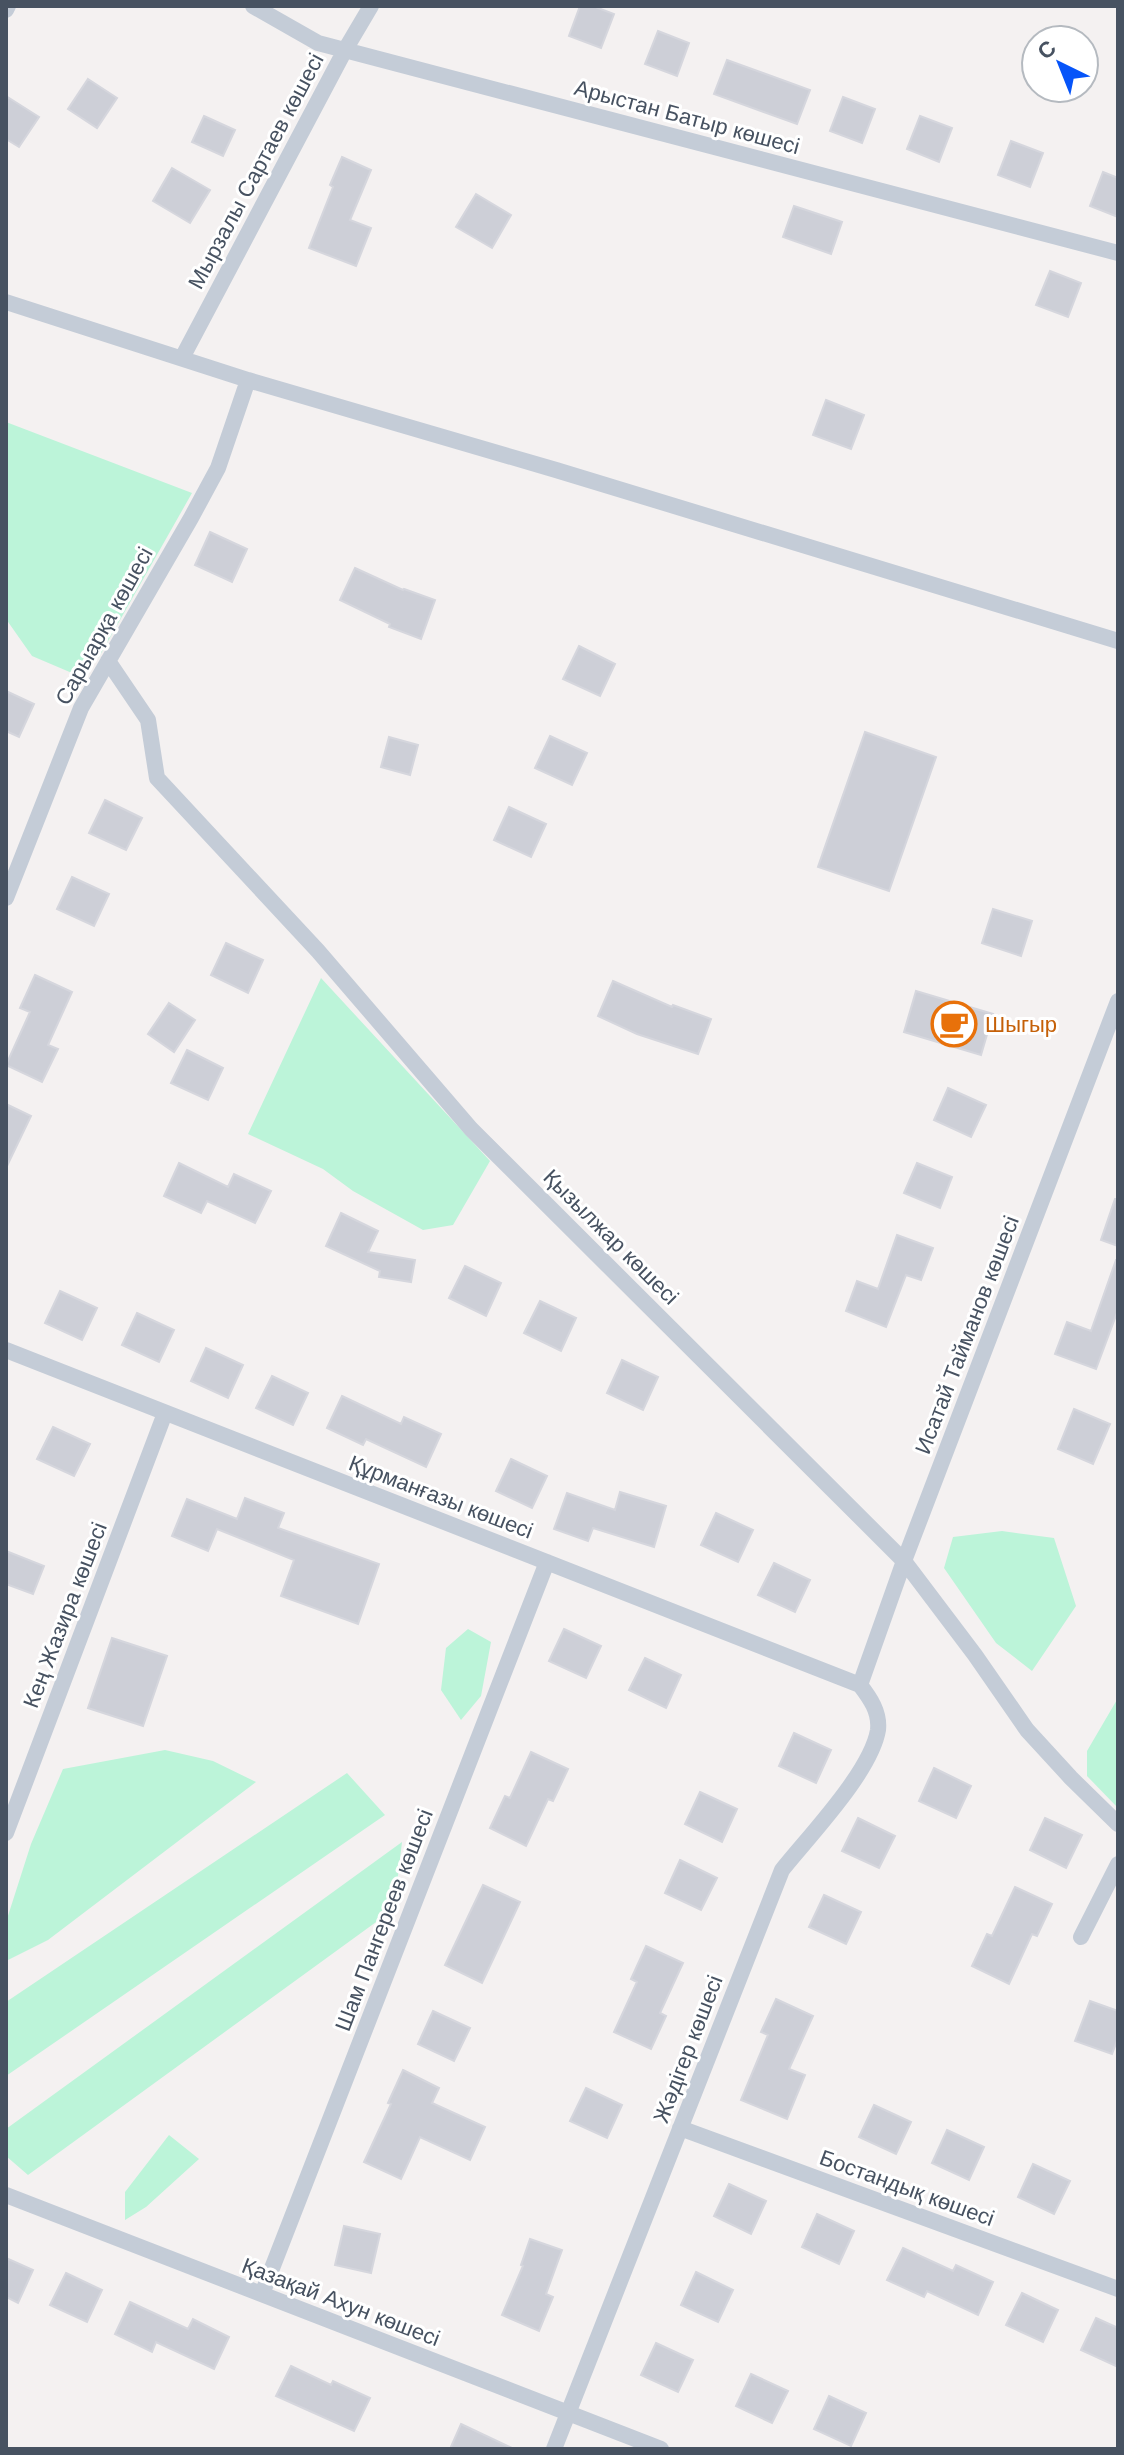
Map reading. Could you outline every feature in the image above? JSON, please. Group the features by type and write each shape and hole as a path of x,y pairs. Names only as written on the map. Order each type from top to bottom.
{"street":[{"name":"Арыстан Батыр көшесі","path":"253,6 318,43 1118,253"},
{"name":"Мырзалы Сартаев көшесі","path":"182,358 371,6"},
{"path":"6,302 248,380 571,474 1118,641"},
{"name":"Сарыарқа көшесі","path":"6,898 81,708 218,468 248,380"},
{"name":"Қызылжар көшесі","path":"108,661 148,720 157,778 318,951 471,1129 904,1561 1027,1730 1118,1824"},
{"name":"Исатай Тайманов көшесі","path":"860,1685 904,1561 1118,1001"},
{"name":"Құрманғазы көшесі","path":"6,1350 860,1685"},
{"name":"Кең Жазира көшесі","path":"6,1833 165,1413"},
{"name":"Шам Пангереев көшесі","path":"262,2294 547,1562"},
{"name":"Жәдігер көшесі","path":"554,2449 782,1870 868,1759 878,1729 874,1703 860,1685"},
{"path":"1081,1937 1118,1864"},
{"name":"Бостандық көшесі","path":"680,2128 1118,2289"},
{"name":"Қазақай Ахун көшесі","path":"6,2195 661,2449"}],"green space":[{"path":"6,422 192,493 99,657 72,673 32,656 6,619"},
{"path":"321,978 490,1161 453,1225 423,1230 353,1191 323,1169 248,1134"},
{"path":"1002,1531 1054,1538 1076,1606 1032,1671 996,1643 944,1568 953,1537"},
{"path":"468,1629 491,1642 481,1696 461,1720 441,1690 446,1648"},
{"path":"1118,1698 1118,1808 1087,1776 1087,1751"},
{"path":"165,1750 213,1761 256,1782 48,1940 6,1961 6,1922 31,1844 63,1769"},
{"path":"347,1773 385,1815 6,2076 6,2002"},
{"path":"402,1842 394,1909 28,2175 6,2156 6,2129"},
{"path":"169,2135 199,2159 146,2207 125,2220 125,2192"}],"building":[{"path":"580,6 593,6 614,14 601,48 569,36"},
{"path":"658,31 689,43 677,76 645,64"},
{"path":"727,60 810,90 797,124 714,94"},
{"path":"88,79 117,98 97,128 68,109"},
{"path":"6,96 39,117 19,147 6,139"},
{"path":"843,97 875,109 862,143 830,131"},
{"path":"204,116 235,130 223,156 192,142"},
{"path":"920,116 952,128 939,162 907,149"},
{"path":"1011,141 1043,153 1030,187 998,175"},
{"path":"342,157 371,170 350,220 371,228 356,266 309,248"},
{"path":"172,168 210,190 190,223 153,201"},
{"path":"1103,172 1118,178 1118,217 1090,206"},
{"path":"476,194 511,215 492,248 456,227"},
{"path":"794,206 842,222 831,254 783,237"},
{"path":"1050,271 1081,283 1068,317 1036,305"},
{"path":"826,400 864,415 851,449 813,435"},
{"path":"210,532 247,549 232,582 195,565"},
{"path":"355,568 403,590 435,600 421,639 389,627 390,624 340,600"},
{"path":"579,646 615,664 600,696 563,679"},
{"path":"6,691 34,704 19,737 6,731"},
{"path":"865,732 936,757 889,891 818,867"},
{"path":"550,736 587,753 572,785 535,768"},
{"path":"389,737 418,745 410,775 381,767"},
{"path":"105,800 142,818 126,850 89,833"},
{"path":"509,807 546,824 531,857 494,840"},
{"path":"72,877 109,894 94,926 57,909"},
{"path":"993,909 1032,921 1021,956 982,943"},
{"path":"226,943 263,960 248,993 211,975"},
{"path":"35,975 72,992 48,1045 58,1049 42,1082 6,1065 30,1012 20,1008"},
{"path":"613,981 672,1007 711,1019 698,1054 637,1034 598,1016"},
{"path":"916,991 993,1014 981,1055 904,1032"},
{"path":"169,1003 195,1020 174,1052 148,1034"},
{"path":"187,1050 223,1068 208,1100 171,1083"},
{"path":"948,1088 986,1105 971,1137 934,1120"},
{"path":"6,1104 31,1116 6,1168"},
{"path":"179,1163 228,1187 234,1174 271,1191 255,1223 207,1201 201,1213 164,1196"},
{"path":"917,1163 952,1177 940,1208 904,1193"},
{"path":"1115,1199 1118,1199 1118,1246 1101,1240"},
{"path":"341,1213 378,1231 368,1252 415,1260 411,1282 379,1277 380,1271 326,1246"},
{"path":"897,1235 933,1248 921,1280 906,1275 886,1327 846,1311 857,1281 878,1289"},
{"path":"1116,1260 1118,1310 1096,1369 1055,1354 1067,1322 1091,1331"},
{"path":"465,1266 501,1283 486,1316 449,1298"},
{"path":"60,1291 97,1308 82,1340 45,1323"},
{"path":"540,1301 576,1318 561,1351 524,1333"},
{"path":"137,1313 174,1330 159,1362 122,1345"},
{"path":"206,1348 243,1365 228,1398 191,1381"},
{"path":"622,1360 658,1377 643,1410 607,1393"},
{"path":"272,1376 308,1393 293,1425 256,1408"},
{"path":"342,1396 401,1424 404,1417 441,1434 426,1467 366,1439 363,1445 327,1428"},
{"path":"1074,1409 1110,1424 1093,1464 1058,1449"},
{"path":"53,1427 90,1444 74,1476 37,1459"},
{"path":"511,1459 547,1476 532,1508 496,1491"},
{"path":"620,1492 666,1506 654,1547 593,1528 588,1541 554,1529 567,1493 615,1510"},
{"path":"245,1498 284,1513 278,1528 379,1564 358,1624 281,1596 294,1560 217,1529 208,1551 172,1536 187,1499 237,1519"},
{"path":"716,1513 753,1530 738,1562 701,1545"},
{"path":"6,1551 44,1566 33,1594 6,1584"},
{"path":"774,1563 810,1580 795,1612 758,1595"},
{"path":"564,1629 601,1646 586,1678 549,1661"},
{"path":"112,1638 167,1656 143,1726 88,1708"},
{"path":"645,1658 681,1675 666,1708 629,1690"},
{"path":"794,1733 831,1750 816,1783 779,1766"},
{"path":"531,1752 568,1769 553,1801 548,1799 526,1846 490,1828 505,1796 510,1798"},
{"path":"934,1768 971,1786 956,1818 919,1801"},
{"path":"700,1792 737,1809 722,1842 685,1824"},
{"path":"858,1818 895,1836 879,1868 842,1851"},
{"path":"1045,1818 1082,1835 1066,1868 1030,1850"},
{"path":"680,1860 717,1878 701,1910 665,1893"},
{"path":"483,1885 520,1902 482,1983 445,1965"},
{"path":"1015,1887 1052,1904 1037,1936 1032,1934 1009,1984 972,1966 987,1934 992,1936"},
{"path":"824,1895 861,1912 846,1944 809,1927"},
{"path":"646,1946 683,1963 660,2013 666,2016 651,2049 614,2032 637,1982 631,1979"},
{"path":"776,1999 813,2016 789,2069 805,2075 787,2119 741,2100 768,2035 761,2032"},
{"path":"1090,2001 1118,2011 1118,2038 1112,2054 1075,2041"},
{"path":"433,2011 470,2028 454,2061 418,2044"},
{"path":"403,2070 439,2088 432,2103 485,2127 470,2160 420,2137 401,2179 364,2162"},
{"path":"586,2088 622,2105 607,2138 570,2121"},
{"path":"874,2105 911,2122 896,2154 859,2137"},
{"path":"947,2130 984,2147 969,2180 932,2163"},
{"path":"1033,2164 1070,2181 1054,2214 1018,2197"},
{"path":"729,2184 766,2201 751,2234 714,2216"},
{"path":"817,2214 854,2231 839,2264 802,2247"},
{"path":"344,2226 380,2234 371,2273 335,2265"},
{"path":"530,2239 562,2250 546,2294 553,2297 539,2331 502,2315 523,2266"},
{"path":"903,2248 953,2271 956,2265 993,2282 978,2315 927,2291 924,2297 887,2280"},
{"path":"6,2258 33,2270 18,2303 6,2297"},
{"path":"696,2272 733,2290 718,2322 681,2305"},
{"path":"66,2273 102,2290 87,2322 50,2305"},
{"path":"1022,2293 1058,2310 1043,2342 1006,2325"},
{"path":"130,2302 188,2329 193,2319 229,2337 214,2369 156,2342 152,2352 115,2334"},
{"path":"1096,2318 1118,2328 1118,2367 1081,2350"},
{"path":"656,2343 693,2360 678,2392 641,2375"},
{"path":"291,2366 331,2385 333,2381 370,2398 354,2431 276,2396"},
{"path":"751,2374 788,2391 772,2423 736,2406"},
{"path":"829,2396 866,2413 851,2446 814,2429"},
{"path":"461,2424 514,2449 450,2449"}],"place":[{"name":"Шыгыр","path":"954,1024"}]}
